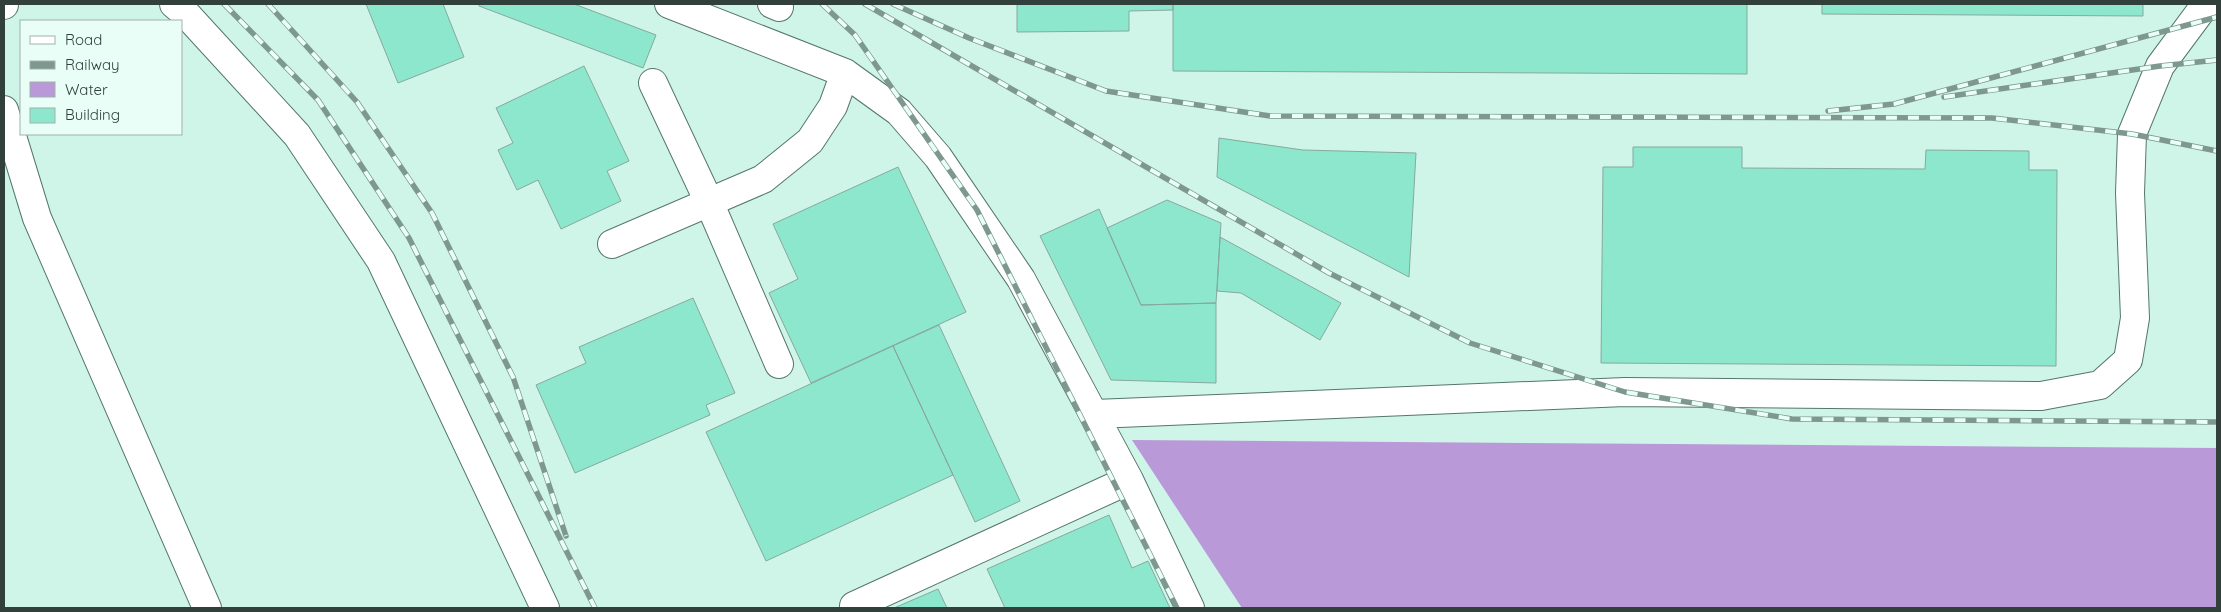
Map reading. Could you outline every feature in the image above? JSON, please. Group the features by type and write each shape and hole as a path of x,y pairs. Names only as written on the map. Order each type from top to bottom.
{"lane":[{"path":"174,4 187,15 297,135 381,261 545,608"},
{"path":"669,4 845,73 899,112 938,157 1021,279 1129,480 1190,608"},
{"path":"1095,414 1625,392 2041,396 2100,384 2128,360 2135,318 2130,193 2132,134 2160,66 2206,4"},
{"path":"612,244 763,179 810,141 833,106 845,73"},
{"path":"652,83 709,202 779,364"},
{"path":"4,110 38,218 207,608"},
{"path":"4,176 38,218"},
{"path":"854,606 1129,480"}],"water":[{"path":"1132,440 2217,448 2217,608 1242,608"}],"building":[{"path":"366,4 443,4 464,57 398,83"},
{"path":"479,4 574,4 656,35 643,68 479,6"},
{"path":"1017,4 1173,4 1173,10 1129,11 1129,31 1017,32"},
{"path":"1173,4 1747,4 1747,74 1173,71"},
{"path":"1822,4 2143,4 2143,16 1822,14"},
{"path":"584,66 629,161 607,171 621,201 561,229 538,180 517,190 498,150 513,143 496,108"},
{"path":"1219,138 1303,150 1416,153 1409,277 1217,177"},
{"path":"1633,147 1742,147 1742,168 1925,169 1926,150 2029,151 2029,170 2057,170 2056,366 1601,363 1603,167 1633,167"},
{"path":"898,167 966,312 811,383 769,293 798,279 773,224"},
{"path":"1167,200 1221,223 1216,303 1141,305 1107,228"},
{"path":"1099,209 1141,305 1216,303 1216,383 1111,380 1040,236"},
{"path":"1220,237 1341,303 1320,340 1241,293 1217,291"},
{"path":"693,298 735,393 706,405 710,415 575,473 536,385 586,363 579,347"},
{"path":"939,325 1020,501 975,522 893,346"},
{"path":"893,346 953,475 766,561 706,432"},
{"path":"1109,515 1132,568 1148,561 1170,608 1005,608 987,569"},
{"path":"938,589 947,608 894,608"}],"railway":[{"path":"224,4 318,100 409,238 595,608"},
{"path":"268,4 357,102 432,213 513,377 566,536"},
{"path":"822,4 855,35 977,210 1177,608"},
{"path":"865,4 1329,273 1470,343 1625,392 1792,419 2217,422"},
{"path":"893,4 969,38 1106,91 1270,116 1992,118 2132,134 2217,151"},
{"path":"1828,111 1894,104 2217,17"},
{"path":"1944,97 2160,66 2217,60"}]}
